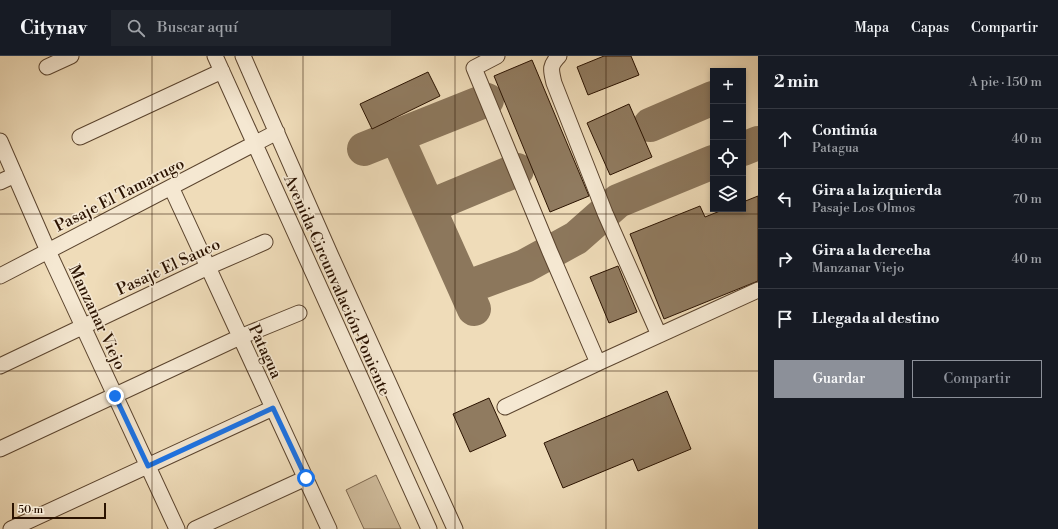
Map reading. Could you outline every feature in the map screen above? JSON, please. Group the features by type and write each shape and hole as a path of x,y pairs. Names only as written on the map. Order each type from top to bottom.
{"street":[{"path":"47,67 71,56"},
{"name":"Avenida Circunvalación Poniente","path":"215,56 428,529"},
{"path":"243,56 455,529"},
{"path":"497,56 474,68 550,252 598,363"},
{"path":"552,58 551,70 554,83 602,206 660,335"},
{"path":"80,137 222,71"},
{"name":"Pasaje El Tamarugo","path":"0,276 277,132"},
{"name":"Manzanar Viejo","path":"0,141 48,251 177,529"},
{"path":"0,182 15,175"},
{"name":"Patagua","path":"171,187 329,529"},
{"name":"Pasaje El Sauco","path":"0,366 264,242"},
{"path":"504,407 758,290"},
{"path":"0,449 240,337 299,314"},
{"path":"11,529 273,408"},
{"path":"195,529 306,478"}],"shaded area":[{"path":"376,475 401,529 364,529 346,490"}],"building":[{"path":"604,56 631,56 639,75 588,95 577,67"},
{"path":"532,60 589,196 550,212 494,76"},
{"path":"428,72 440,96 372,129 360,104"},
{"path":"629,104 652,157 610,175 587,123"},
{"path":"758,196 758,281 664,319 630,234 700,206 705,217 718,212 746,212 746,201"},
{"path":"618,266 637,312 609,323 590,277"},
{"path":"667,391 691,449 638,471 633,459 563,488 544,443"},
{"path":"489,398 506,436 470,452 453,414"}],"taxiway":[{"path":"650,125 710,99"},
{"path":"364,149 487,100"},
{"path":"397,137 474,309"},
{"path":"746,148 758,143"},
{"path":"465,288 525,266 576,238 618,201 710,163"},
{"path":"428,207 517,170"}],"route":[{"path":"115,396 148,466 273,408 306,478"}]}
